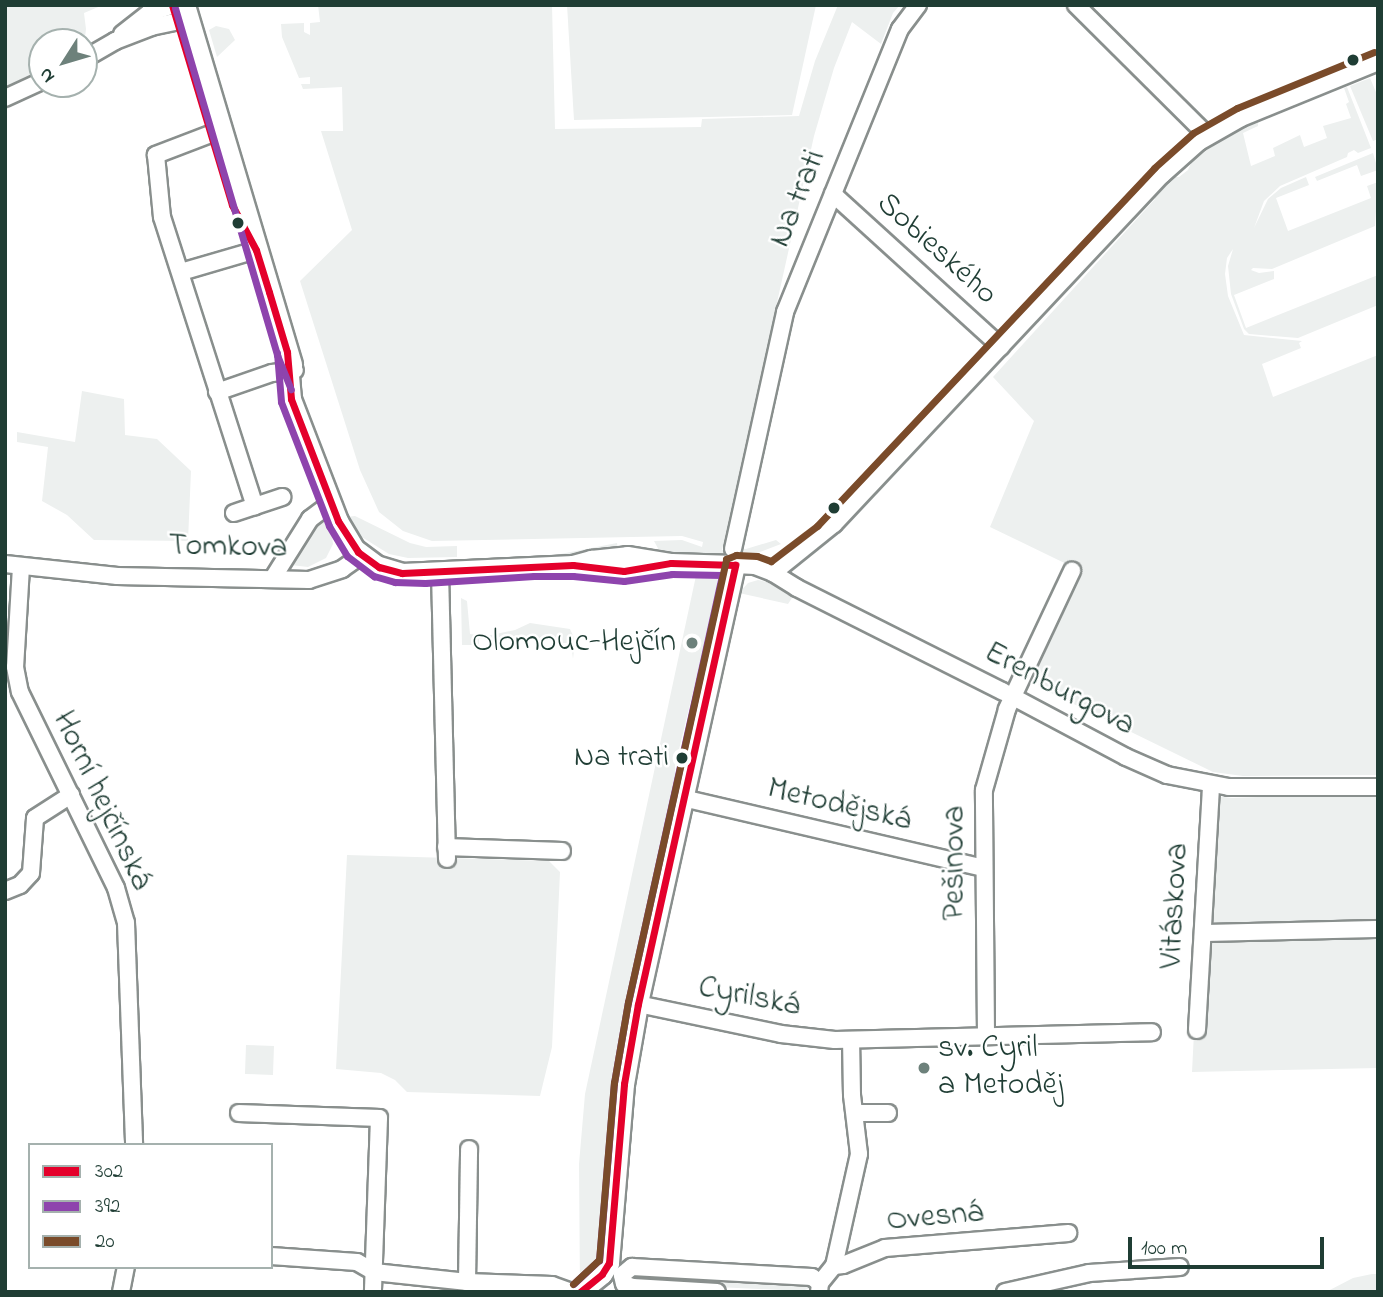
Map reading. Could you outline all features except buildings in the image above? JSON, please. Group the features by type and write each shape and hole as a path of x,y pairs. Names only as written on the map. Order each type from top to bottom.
{"main road":[{"path":"178,10 216,132 232,205 256,250 290,365 296,413 324,479 342,531 362,555 389,571 440,572 573,565 624,571 734,557"},
{"name":"Na trati","path":"613,1281 611,1253 622,1108 638,1004 734,557"}],"street":[{"name":"Na trati","path":"734,557 785,312 903,23 918,5"},
{"path":"1076,5 1208,136"},
{"path":"98,51 115,41 149,13 178,10"},
{"path":"773,573 834,524 1162,175 1208,136 1258,110 1378,62"},
{"path":"5,98 28,87"},
{"path":"216,132 156,155 162,217 255,506"},
{"name":"Sobieského","path":"833,194 1001,347"},
{"path":"181,272 256,250"},
{"path":"217,392 290,365"},
{"path":"234,513 282,497"},
{"path":"280,578 310,519 331,503"},
{"name":"Tomkova","path":"13,566 117,576 309,579 334,572 362,555"},
{"name":"Erenburgova","path":"734,557 773,573 797,589 1012,696 1138,763 1175,777 1211,785 1378,787"},
{"name":"Horní hejčínská","path":"13,566 10,666 27,709 116,888 126,923 134,1143"},
{"name":"Pešinova","path":"986,1034 984,790 1012,696 1072,570"},
{"path":"440,572 446,853 562,851"},
{"name":"Vitáskova","path":"1197,1030 1211,785"},
{"path":"5,891 20,885 31,873 35,818 71,795"},
{"name":"Metodějská","path":"683,798 983,868"},
{"path":"1203,933 1378,929"},
{"name":"Cyrilská","path":"638,1004 804,1038 851,1040 986,1034 1152,1032"},
{"path":"613,1281 815,1284 834,1266 859,1154 851,1040"},
{"path":"239,1113 379,1118 373,1292"},
{"path":"855,1113 888,1113"},
{"path":"467,1282 469,1149"},
{"name":"Ovesná","path":"834,1266 886,1248 1068,1233"},
{"path":"273,1256 357,1262 374,1272 467,1282 552,1285 571,1292"},
{"path":"1005,1292 1083,1267 1180,1267"},
{"path":"121,1292 126,1269"},
{"path":"613,1281 717,1292"}],"shaded area":[{"path":"5,5 103,5 84,13 86,28 28,28 28,76 5,87"},
{"path":"318,5 552,5 555,129 701,127 702,119 799,116 815,61 838,5 900,5 893,13 881,44 852,22 834,68 814,136 722,550 746,549 776,540 781,544 757,553 720,557 715,601 675,766 676,790 599,1254 600,1290 611,1292 580,1292 579,1164 585,1094 700,557 660,552 654,541 682,540 702,547 703,542 682,536 432,541 403,531 379,512 360,470 300,281 352,230 321,131 343,131 342,87 303,89 301,84 310,84 310,77 299,78 282,37 281,24 304,23 304,32 310,35 310,23 320,22"},
{"path":"567,5 816,5 792,115 574,120"},
{"path":"216,26 229,29 235,40 217,57 209,30"},
{"path":"1370,78 1378,97 1378,139 1373,141 1350,86"},
{"path":"1347,87 1371,148 1358,153 1354,150 1348,153 1347,157 1280,186 1264,201 1254,228 1268,199 1281,188 1306,177 1309,185 1276,198 1288,231 1371,198 1367,186 1378,182 1375,226 1272,269 1253,268 1251,270 1259,273 1274,271 1274,279 1234,295 1246,328 1378,275 1378,305 1298,338 1249,334 1244,329 1231,294 1228,266 1233,249 1227,258 1225,274 1228,296 1244,335 1302,341 1299,343 1301,348 1262,364 1273,397 1378,355 1378,775 1243,776 1213,772 1039,687 1035,674 1083,572 990,527 1034,421 993,377 1172,177 1179,177 1188,170 1192,161 1223,138 1261,119 1253,124 1258,123 1258,126 1243,133 1251,166 1275,156 1273,148 1300,135 1304,147 1327,138 1323,126 1351,118 1346,104 1349,102 1344,88"},
{"path":"1373,153 1378,170 1361,176 1357,165 1317,181 1315,177"},
{"path":"82,391 124,399 125,435 157,439 191,471 188,541 94,540 67,515 42,501 48,447 17,442 17,432 75,442"},
{"path":"355,516 410,543 426,547 457,546 457,557 408,558 389,554 357,534 346,517"},
{"path":"330,522 333,544 326,558 308,567 291,565 289,561 314,524"},
{"path":"617,543 619,553 466,583 464,573"},
{"path":"758,580 794,595 788,604 739,593 748,583"},
{"path":"461,598 467,601 470,634 486,636 515,630 530,623 570,629 575,640 573,659 571,643 559,643 559,638 479,639 479,645 462,645"},
{"path":"1378,794 1378,1068 1192,1072 1206,795 1232,798"},
{"path":"347,855 549,861 560,872 552,1047 540,1096 407,1092 395,1080 381,1073 336,1069"},
{"path":"246,1045 274,1046 273,1075 245,1074"},
{"path":"1378,1274 1376,1292 1326,1292 1353,1278"},
{"path":"628,1275 809,1284 810,1288 802,1291 632,1283"}],"transit line":[{"name":"302","path":"172,5 232,205 256,250 269,292 287,352 291,399 338,521 358,552 379,567 402,573 573,565 624,571 671,563 735,565"},
{"name":"392","path":"175,8 277,355 291,389"},
{"name":"20","path":"573,1284 599,1260 614,1083 628,1002 726,559 736,555 757,556 771,561 817,526 1154,168 1193,133 1237,108 1374,52"},
{"name":"392","path":"277,353 281,402 329,526 347,556 374,576 395,582 425,583 534,576 573,576 624,581 672,574 722,575 628,1002 614,1083 599,1260 573,1284"},
{"name":"302","path":"580,1292 602,1274 609,1263 624,1084 638,1004 735,565"}],"place":[{"name":"Olomouc-Hejčín","path":"692,643"},
{"name":"Na trati","path":"682,758"},
{"name":"sv. Cyril a Metoděj","path":"924,1068"}]}
